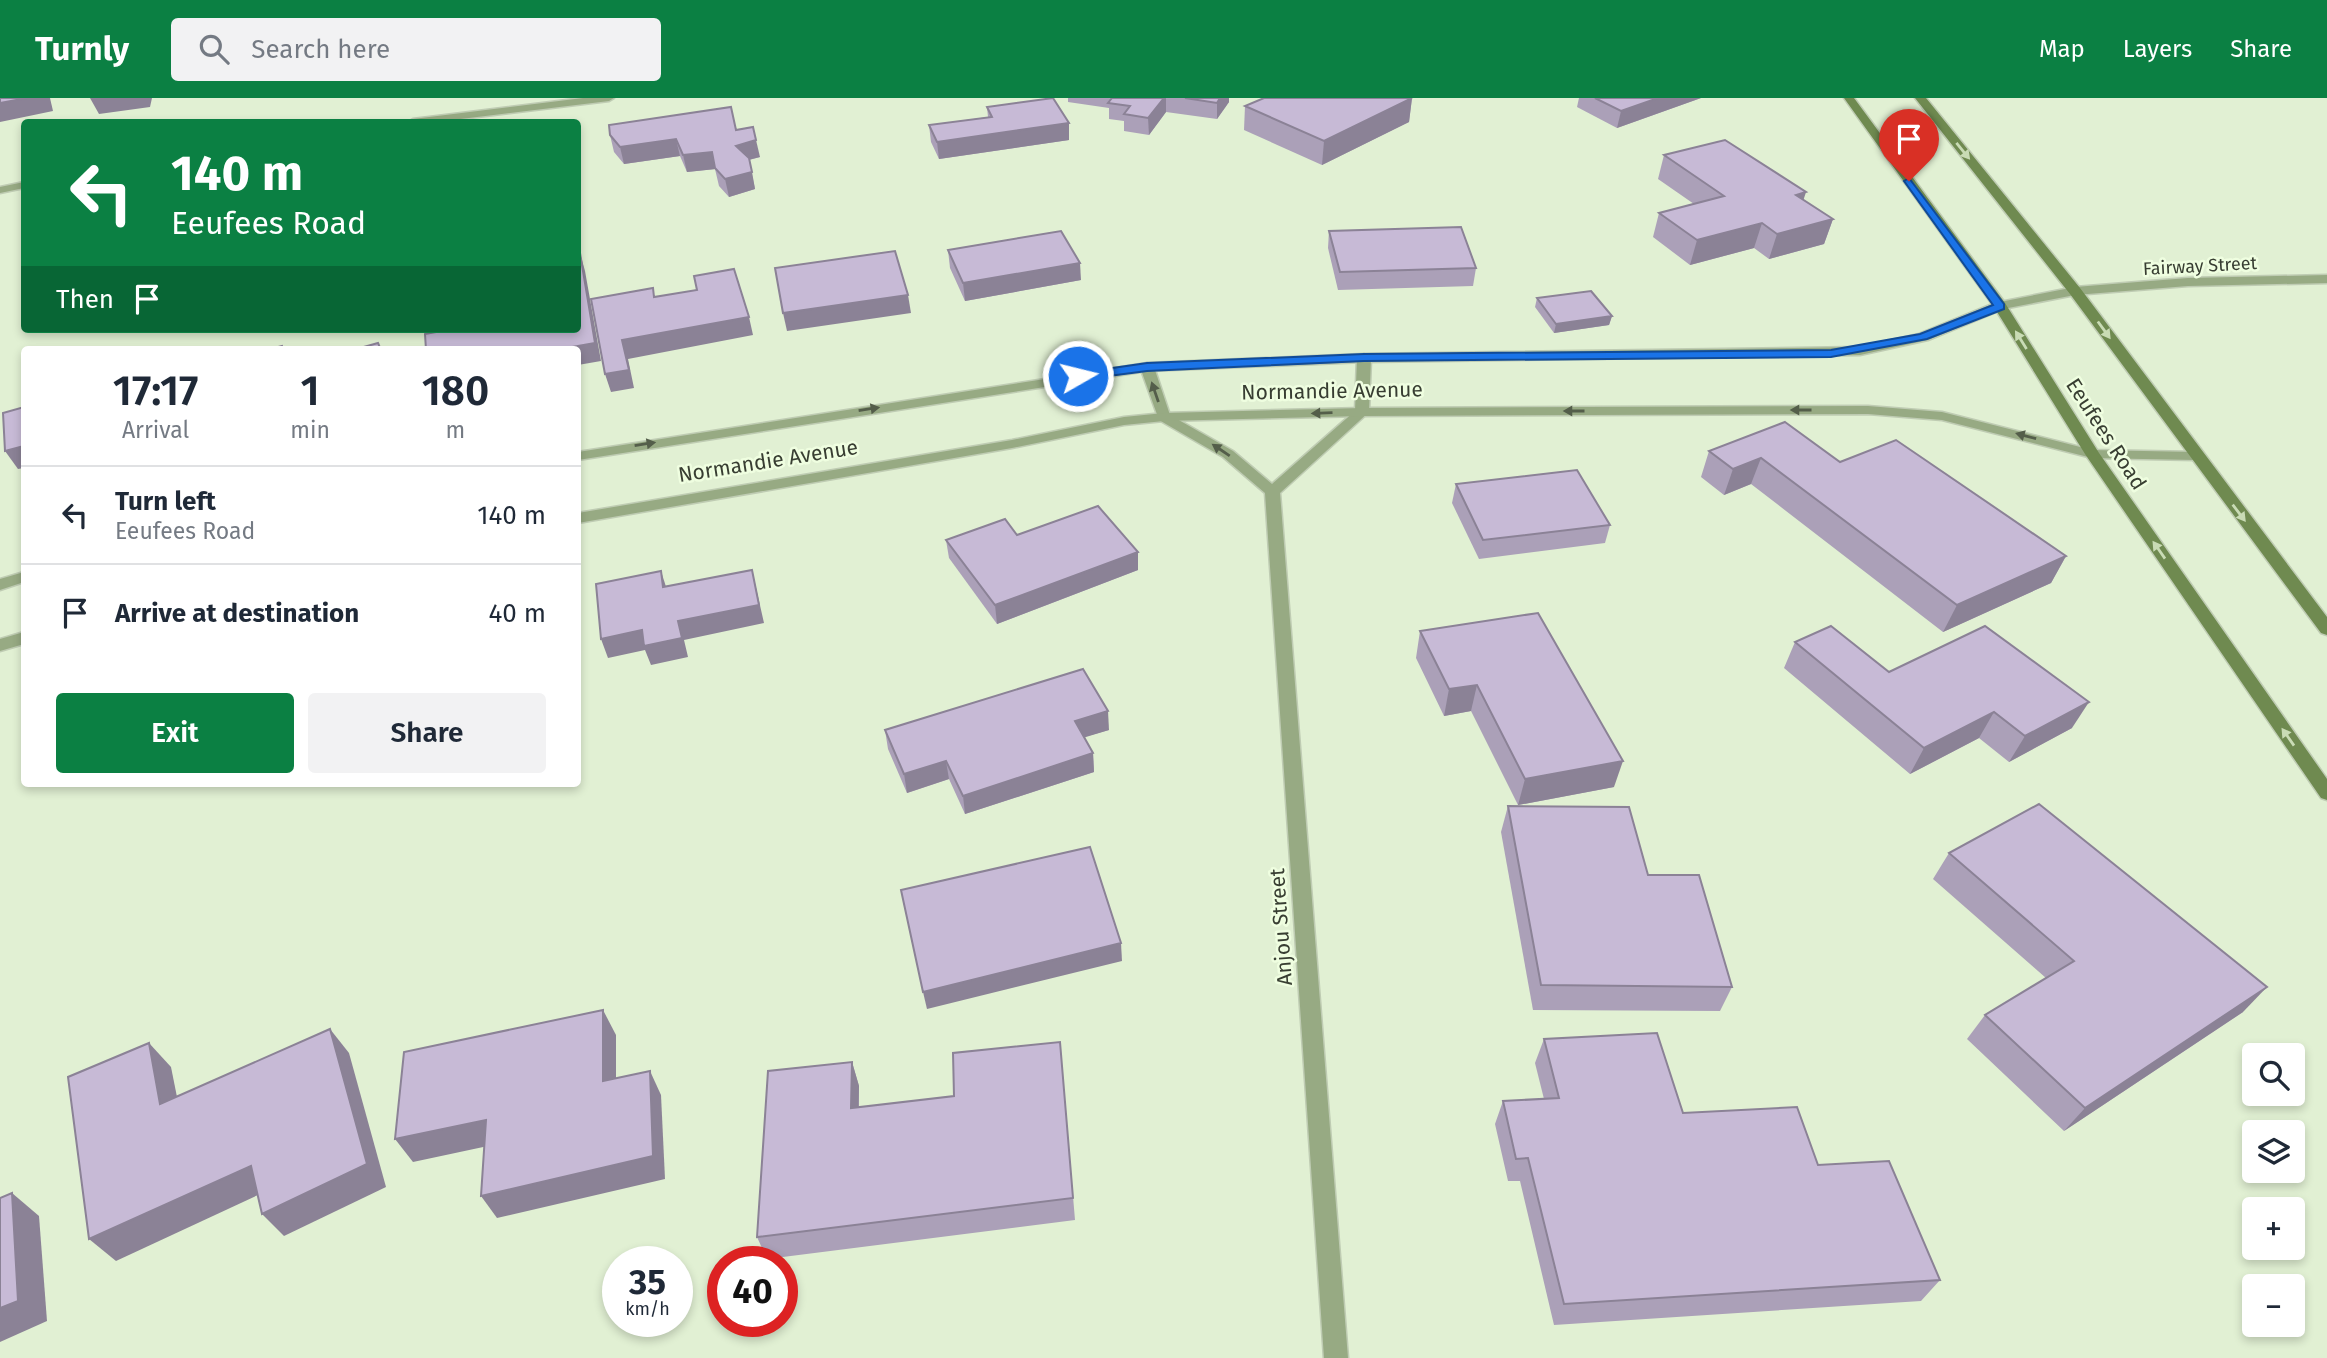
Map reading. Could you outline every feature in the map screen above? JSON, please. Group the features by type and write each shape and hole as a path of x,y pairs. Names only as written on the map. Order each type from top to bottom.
{"main road":[{"name":"Eeufees Road","path":"1849,98 2000,306 2092,454 2327,793"},
{"path":"1920,98 2075,290 2195,456 2327,629"}],"street":[{"path":"438,119 609,98"},
{"path":"0,190 21,186"},
{"name":"Fairway Street","path":"2000,306 2075,290 2188,282 2327,279"},
{"name":"Normandie Avenue","path":"581,456 1147,367 1364,358 1831,354 1923,337 2000,306"},
{"path":"1147,367 1164,417 1228,454 1272,492 1362,412 1364,358"},
{"name":"Normandie Avenue","path":"581,517 1012,444 1124,421 1164,417 1362,412 1901,412 1982,425 2092,454 2195,456"},
{"name":"Anjou Street","path":"1272,492 1336,1358"},
{"path":"0,585 21,578"},
{"path":"0,645 21,639"}],"building":[{"path":"0,98 27,98 0,103"},
{"path":"1053,98 1069,123 937,142 929,125 992,117 987,107"},
{"path":"1112,98 1164,98 1148,118 1124,114 1130,106 1108,103"},
{"path":"1185,98 1220,98 1217,103"},
{"path":"1264,98 1412,98 1324,141 1245,106"},
{"path":"1595,98 1658,98 1621,111"},
{"path":"731,107 736,130 753,127 756,140 736,146 749,158 752,172 725,179 715,168 712,152 683,155 676,139 620,147 610,135 609,125"},
{"path":"1725,140 1806,192 1796,195 1833,219 1777,234 1762,223 1697,240 1659,213 1724,196 1664,155"},
{"path":"1461,227 1476,268 1340,272 1329,231"},
{"path":"1061,231 1080,263 963,283 948,250"},
{"path":"895,251 908,295 783,313 775,268"},
{"path":"581,259 595,343 578,346 426,346 425,334 581,333"},
{"path":"734,269 749,317 622,340 629,370 605,374 591,299 653,288 654,297 697,290 694,276"},
{"path":"1591,291 1612,316 1556,324 1537,298"},
{"path":"21,408 21,447 5,451 3,413"},
{"path":"1785,422 1840,462 1896,440 2066,556 1957,605 1761,458 1733,469 1709,451"},
{"path":"1577,470 1610,525 1483,540 1456,484"},
{"path":"1098,506 1138,552 995,605 946,540 1005,519 1017,535"},
{"path":"752,570 759,605 678,621 682,638 644,646 642,630 601,639 596,584 661,571 663,587"},
{"path":"1538,613 1623,761 1525,779 1477,685 1449,689 1420,631"},
{"path":"1831,626 1889,672 1985,626 2089,702 2025,736 1994,712 1924,748 1795,642"},
{"path":"1083,669 1108,711 1075,721 1093,753 963,796 946,761 904,774 885,730"},
{"path":"2039,804 2267,987 2085,1108 1985,1015 2074,961 1949,853"},
{"path":"1508,806 1629,807 1648,875 1699,875 1732,987 1541,985"},
{"path":"1090,847 1121,943 923,992 901,890"},
{"path":"603,1010 603,1081 650,1071 653,1156 481,1196 486,1120 395,1139 404,1052"},
{"path":"330,1029 367,1164 262,1214 251,1166 89,1239 68,1077 149,1043 160,1104"},
{"path":"1657,1033 1683,1113 1797,1107 1818,1165 1889,1161 1940,1280 1564,1304 1528,1158 1516,1159 1503,1101 1559,1098 1544,1039"},
{"path":"1060,1042 1073,1198 757,1237 768,1071 852,1062 851,1108 954,1096 953,1053"},
{"path":"12,1193 18,1301 0,1308 0,1198"}],"route":[{"path":"1078,376 1147,367 1364,358 1831,354 1860,351 1923,337 2000,306 1909,181"}]}
